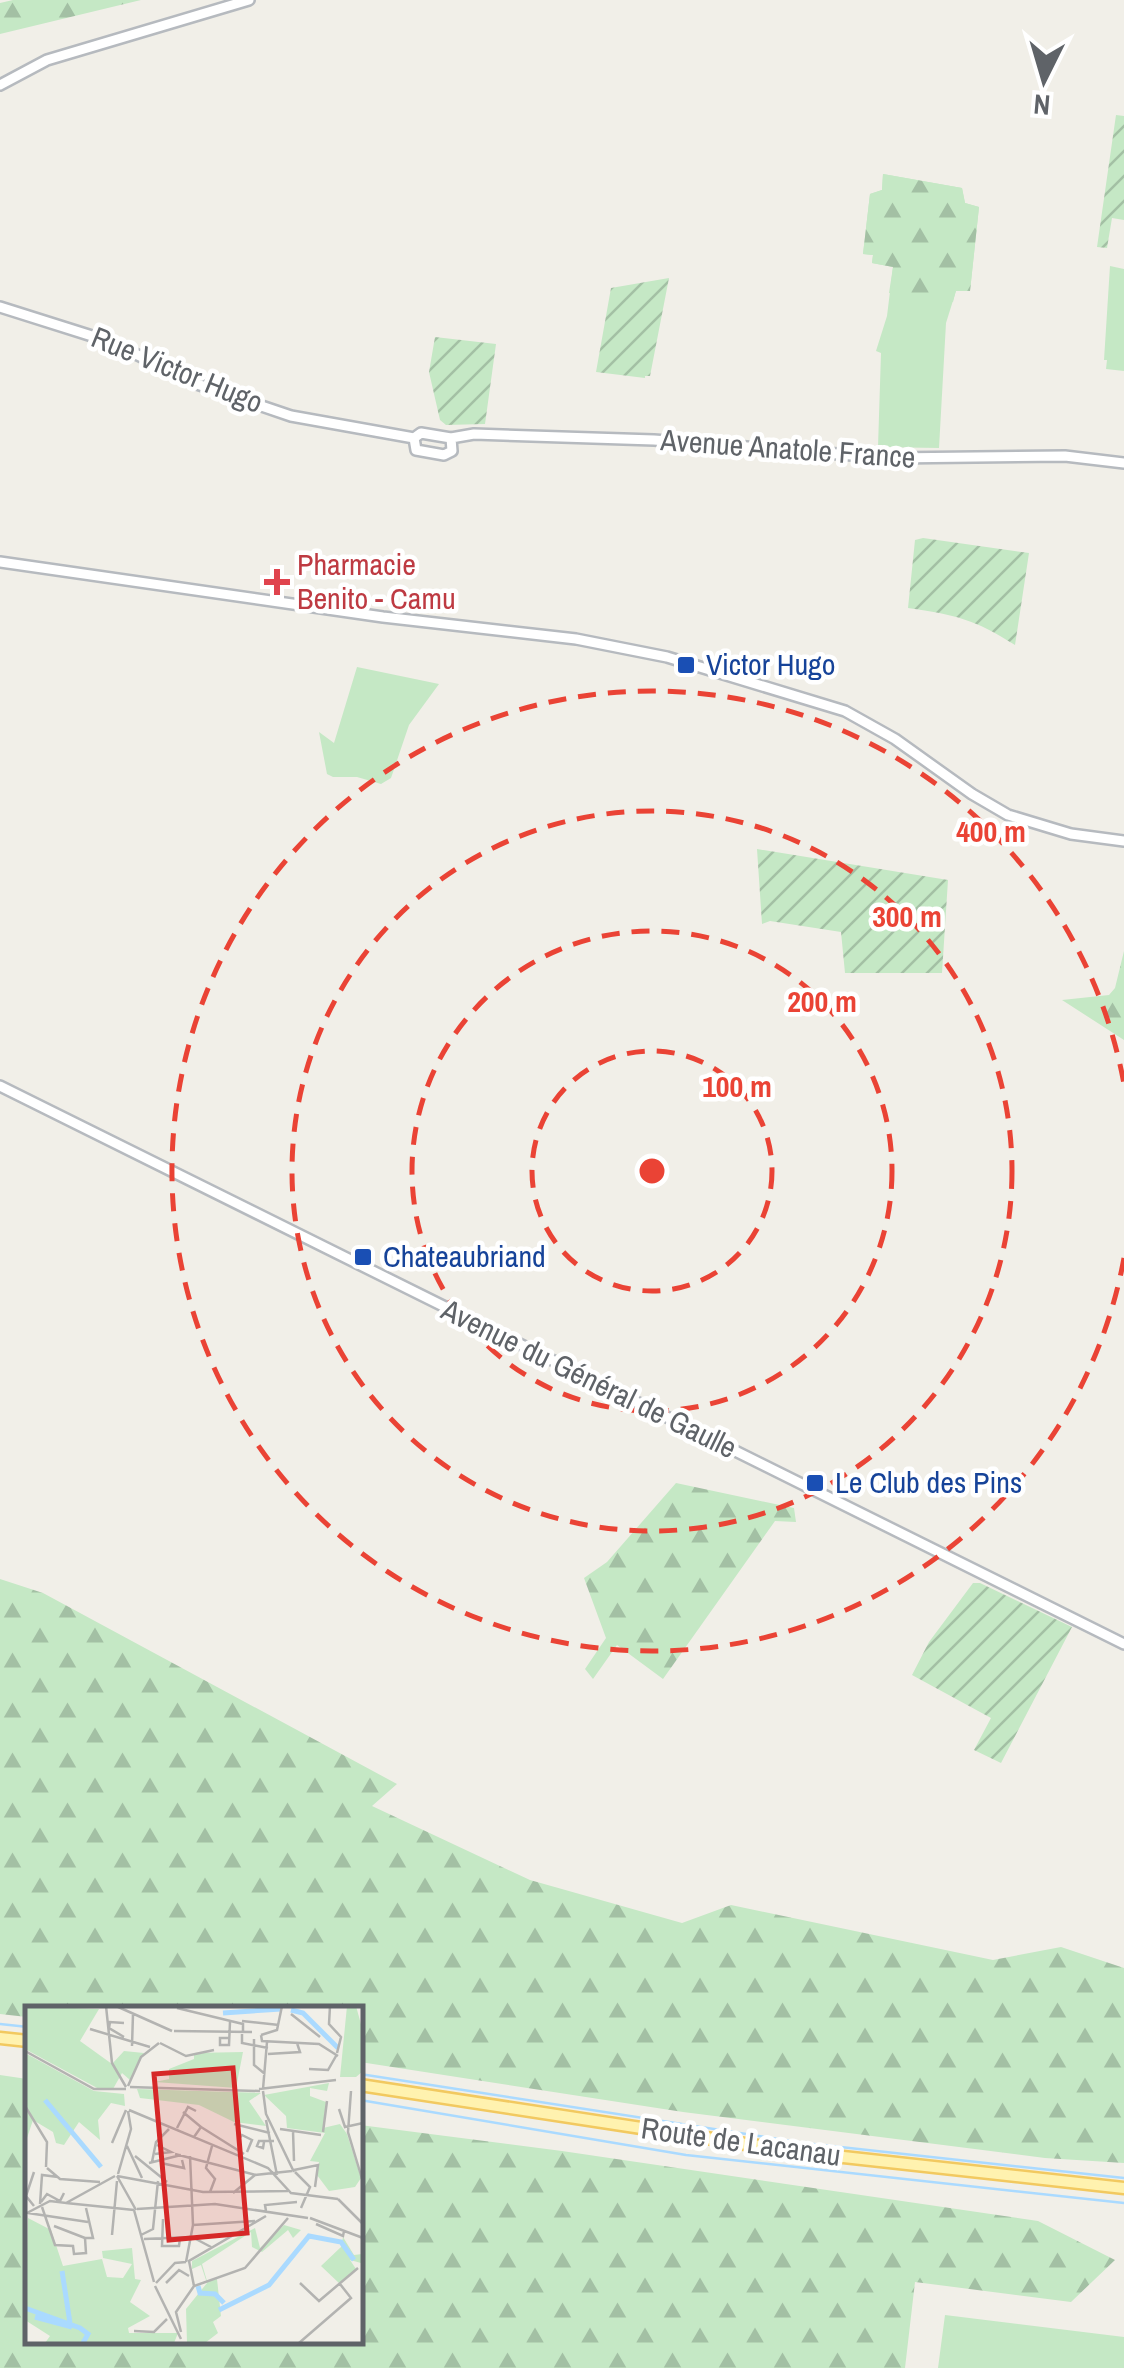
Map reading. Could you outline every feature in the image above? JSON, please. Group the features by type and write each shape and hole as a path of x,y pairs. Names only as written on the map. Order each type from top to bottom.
{"main road":[{"path":"0,2038 25,2041"},
{"name":"Route de Lacanau","path":"362,2085 798,2152 1124,2188"}],"street":[{"path":"0,85 47,60 249,0"},
{"name":"Rue Victor Hugo","path":"0,307 111,342 197,384 291,416 414,438"},
{"path":"421,433 451,438 452,452 444,456 416,450 414,438 421,433"},
{"name":"Avenue Anatole France","path":"451,438 474,434 654,440 891,458 1065,456 1124,463"},
{"path":"0,562 383,618 576,639 667,657 846,710 1008,814 1071,834 1124,840"},
{"name":"Avenue du Général de Gaulle","path":"0,1086 1124,1644"}],"green space":[{"path":"141,0 0,34 0,3"},
{"path":"1116,115 1124,116 1124,220 1112,218 1107,248 1097,247"},
{"path":"883,174 962,188 965,203 979,207 970,291 956,291 946,323 939,448 878,447 881,353 876,351 887,316 893,267 872,263 873,255 863,254 870,194 882,190"},
{"path":"883,174 962,188 965,203 979,207 970,291 956,290 953,302 889,293 893,267 872,263 873,255 863,254 870,194 882,190"},
{"path":"1110,266 1124,269 1124,371 1106,369 1104,360"},
{"path":"669,278 650,376 596,372 611,288"},
{"path":"435,337 496,344 485,424 446,425 440,420 429,372"},
{"path":"915,540 1029,553 1015,645 964,619 908,608"},
{"path":"357,667 439,684 409,725 391,778 381,784 327,774 319,732 334,743"},
{"path":"757,849 948,880 942,973 845,973 841,932 770,921 762,924"},
{"path":"1124,951 1124,1040 1062,1000 1109,995 1115,988"},
{"path":"676,1483 794,1508 796,1522 775,1521 663,1679 617,1645 593,1679 585,1669 606,1638 584,1578 607,1562"},
{"path":"0,1579 43,1593 397,1784 372,1806 530,1880 682,1923 731,1905 993,1960 1061,1947 1124,1968 1124,2163 1045,2158 683,2112 362,2062 362,2006 25,2006 25,2017 0,2014"},
{"path":"973,1583 1072,1627 1001,1763 974,1750 991,1718 912,1675 929,1642"},
{"path":"0,2075 25,2079 25,2343 362,2343 362,2125 1038,2221 1115,2260 1071,2302 915,2282 905,2368 0,2368"},
{"path":"945,2315 1124,2337 1124,2368 938,2368"}],"waterway":[{"path":"0,2024 25,2027"},
{"path":"362,2074 804,2143 1124,2178"},
{"path":"362,2100 686,2155 1124,2203"}],"place":[{"name":"Pharmacie Benito - Camu","path":"277,582"},
{"name":"Victor Hugo","path":"686,665"},
{"name":"Chateaubriand","path":"363,1257"},
{"name":"Le Club des Pins","path":"815,1483"}]}
